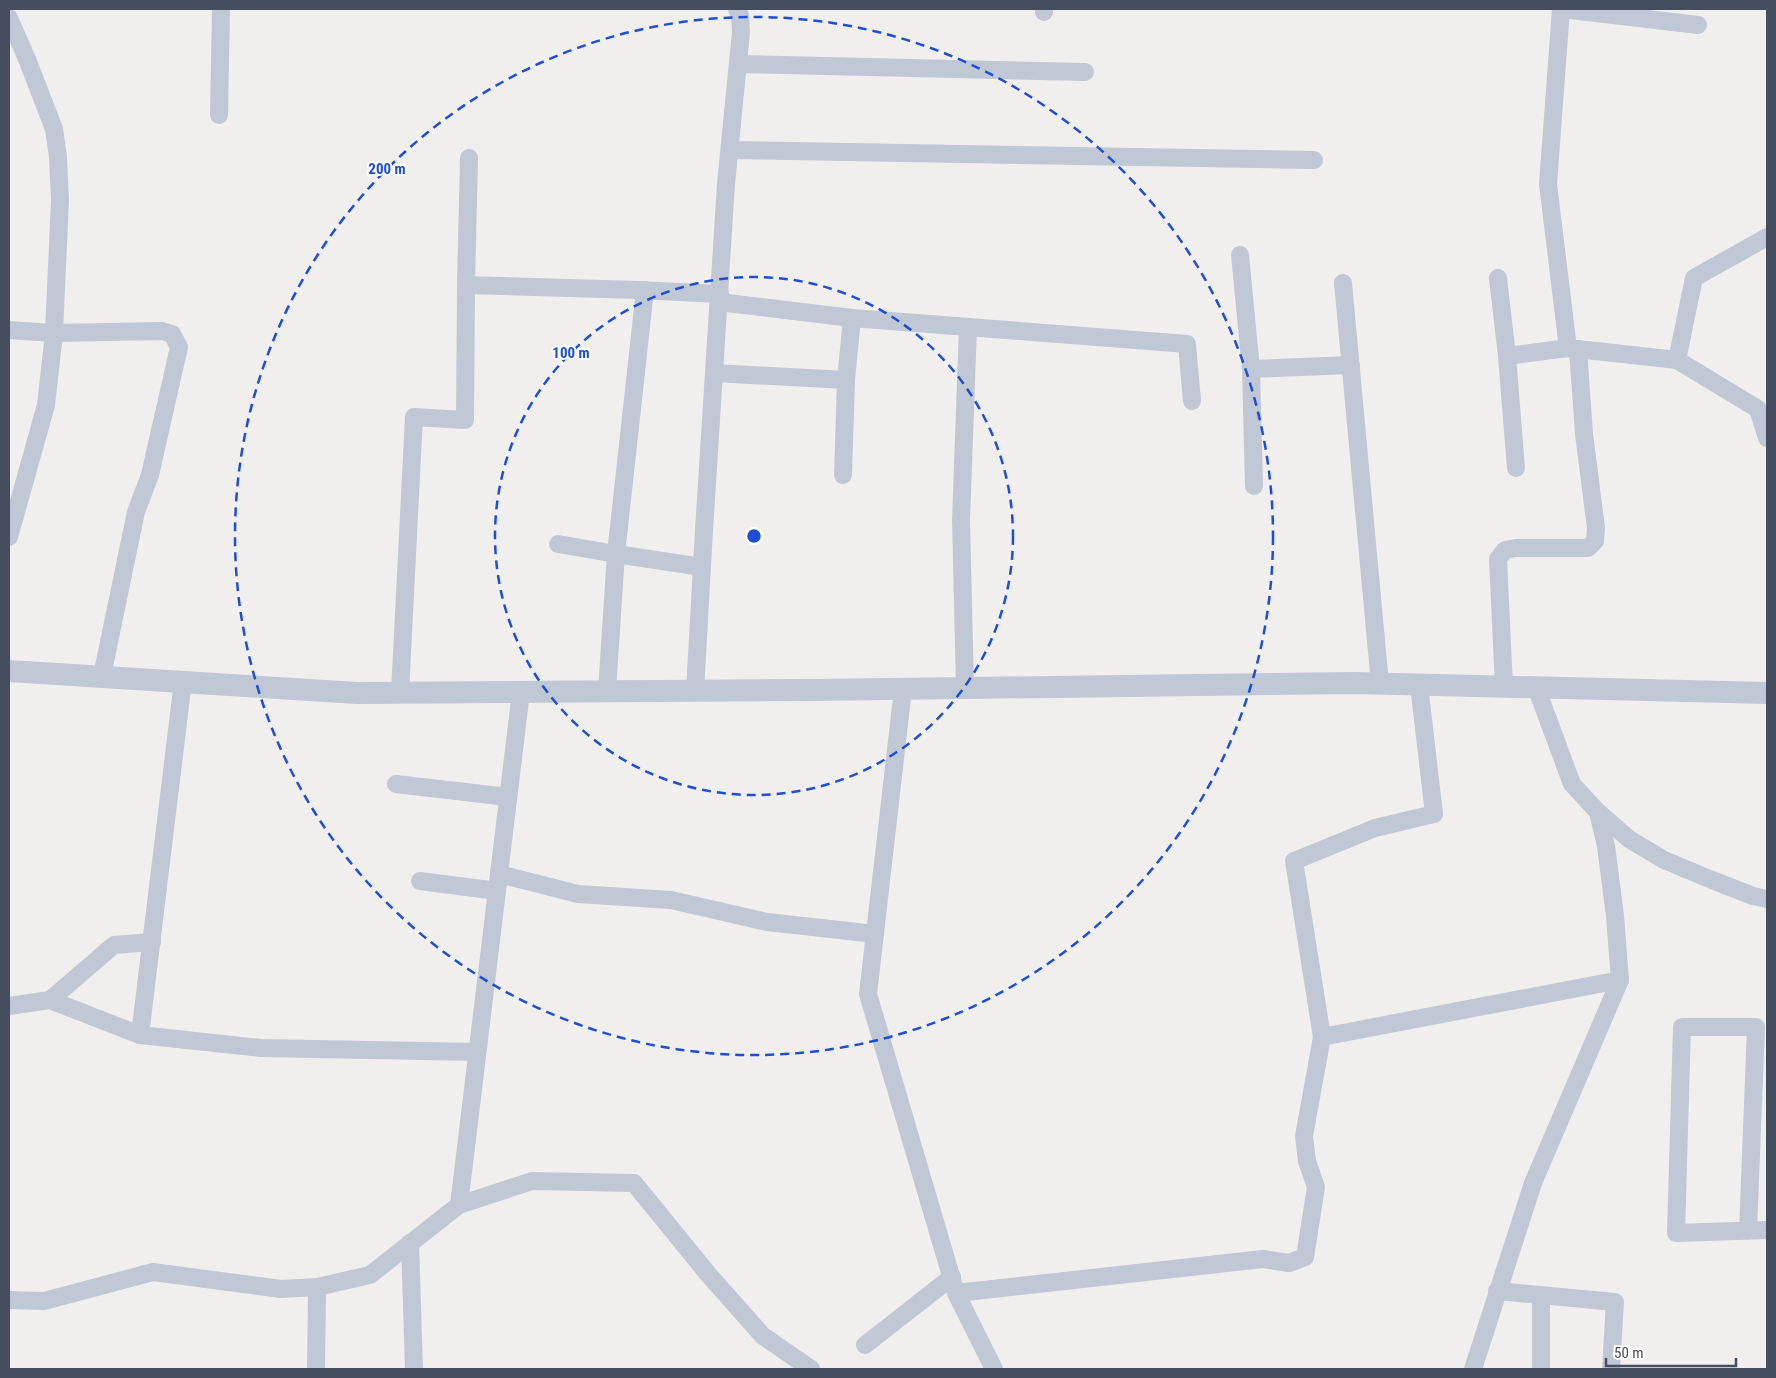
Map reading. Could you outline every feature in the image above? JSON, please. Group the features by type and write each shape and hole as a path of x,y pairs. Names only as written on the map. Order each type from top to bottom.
{"street":[{"path":"219,115 221,9"},
{"path":"695,691 714,373 738,64 740,16 737,9"},
{"path":"1504,687 1498,559 1505,550 1516,548 1588,548 1595,541 1596,528 1573,348 1548,184 1562,9 1698,25"},
{"path":"9,18 54,129 58,157 60,200 54,332 46,405 9,537"},
{"path":"738,64 1085,72"},
{"path":"730,150 1314,160"},
{"path":"400,692 414,416 464,420 469,158"},
{"path":"1677,360 1694,278 1767,237"},
{"path":"1240,255 1250,369 1254,486"},
{"path":"1498,278 1507,356 1516,468"},
{"path":"1343,283 1380,684"},
{"path":"466,285 645,290 720,298 852,318 1187,344 1192,401"},
{"path":"607,691 616,554 645,290"},
{"path":"843,475 846,380 852,318"},
{"path":"965,688 961,520 968,327"},
{"path":"9,330 54,332 162,331 172,334 179,347 150,475 136,512 102,676"},
{"path":"1507,356 1573,348 1677,360 1758,409 1767,438"},
{"path":"1250,369 1350,365"},
{"path":"714,373 846,380"},
{"path":"558,544 702,567"},
{"path":"9,670 357,693 1380,684 1767,693"},
{"path":"140,1035 183,681"},
{"path":"865,1345 954,1285 1263,1259 1289,1263 1305,1257 1316,1187 1307,1161 1304,1136 1322,1036 1294,860 1375,828 1434,814 1419,685"},
{"path":"1536,687 1572,784 1598,812 1629,839 1664,860 1753,896 1767,899"},
{"path":"903,688 868,994 954,1285 994,1369"},
{"path":"459,1204 521,692"},
{"path":"396,784 508,797"},
{"path":"1473,1369 1497,1290 1533,1184 1620,980 1615,916 1606,846 1598,812"},
{"path":"420,880 498,883 578,894 671,900 766,922 875,934"},
{"path":"50,1000 114,945 152,942"},
{"path":"1322,1036 1620,980"},
{"path":"9,1006 50,1000 140,1035 261,1048 477,1052"},
{"path":"1748,1231 1761,1026 1682,1027 1676,1233 1748,1231 1767,1230"},
{"path":"9,1300 44,1302 153,1272 281,1289 317,1287 370,1275 459,1204 532,1181 634,1184 708,1274 763,1336 811,1369"},
{"path":"410,1243 414,1369"},
{"path":"316,1369 317,1287"},
{"path":"1497,1290 1615,1302 1611,1369"},
{"path":"1541,1295 1541,1369"}]}
